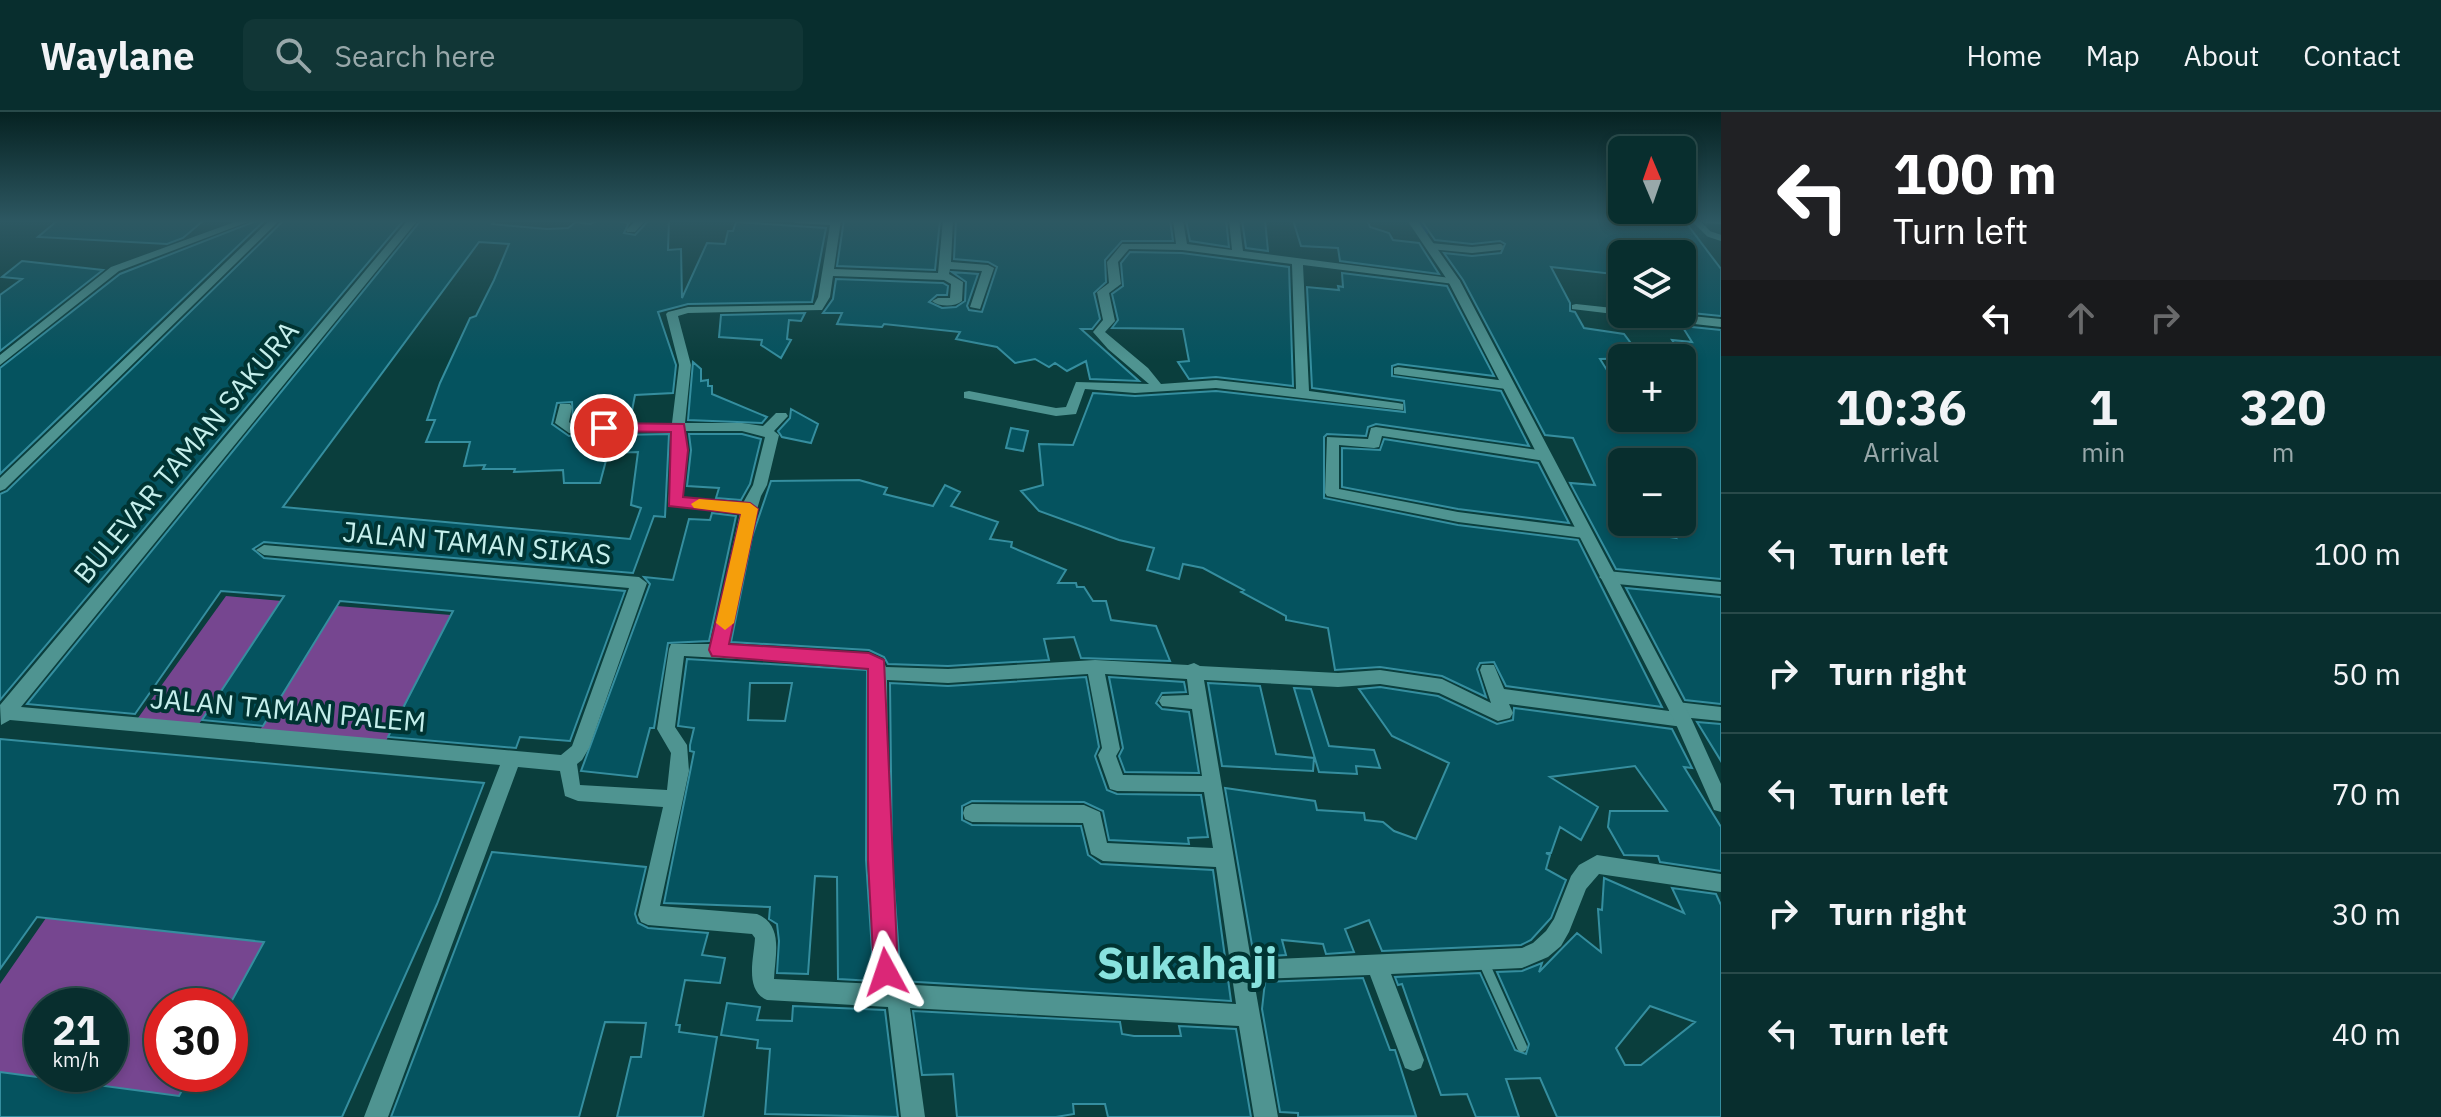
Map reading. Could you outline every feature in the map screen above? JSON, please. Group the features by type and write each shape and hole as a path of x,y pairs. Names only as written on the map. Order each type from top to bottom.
{"street":[{"path":"0,361 121,267"},
{"path":"0,486 227,267"},
{"name":"BULEVAR TAMAN SAKURA","path":"2,714 374,267"},
{"path":"750,509 675,502 681,450 678,427 685,365 672,314 688,310 814,309 820,306 824,297 829,267"},
{"path":"1113,267 1115,284 1103,292 1109,321 1099,332 1110,346 1151,377 1157,387"},
{"path":"1297,267 1303,394"},
{"path":"1337,267 1454,281"},
{"path":"1444,267 1680,714 1721,804"},
{"path":"828,272 988,268 976,307"},
{"path":"938,301 956,301 957,282 944,270"},
{"path":"1576,307 1608,310"},
{"path":"1696,320 1721,323"},
{"path":"1398,371 1506,385"},
{"path":"969,395 1066,412 1071,411 1074,404 1077,385 1135,389 1216,384 1398,407"},
{"path":"565,407 562,423 569,429 678,427 767,430 781,416"},
{"path":"718,650 750,509 773,439 767,430"},
{"path":"1545,456 1378,431 1374,444 1333,439 1332,493 1458,517 1584,533"},
{"name":"JALAN TAMAN SIKAS","path":"264,550 639,583 580,748 568,760"},
{"path":"1607,577 1721,588"},
{"path":"913,1117 892,994 879,860 877,665 869,660 677,649 666,729 679,744 682,762 648,915 757,924 766,934 763,985 767,989 892,994 1248,1016"},
{"path":"879,673 948,676 1095,667 1338,680 1380,677 1423,681 1498,714 1506,711 1488,670"},
{"path":"1095,667 1111,749 1107,755 1117,783 1210,784"},
{"path":"1194,670 1266,1117"},
{"path":"1500,696 1680,714 1721,714"},
{"path":"1168,701 1199,702"},
{"name":"JALAN TAMAN PALEM","path":"2,714 556,763 568,760"},
{"path":"376,1117 512,758"},
{"path":"568,760 572,790 578,793 674,799"},
{"path":"972,813 1084,814 1093,818 1098,848 1103,852 1223,858"},
{"path":"1243,976 1262,968 1522,958 1540,952 1555,942 1584,872 1597,864 1721,883"},
{"path":"1377,964 1413,1060"}],"lane":[{"path":"1482,958 1522,1047"}],"shaded area":[{"path":"226,596 282,601 199,724 138,718"},
{"path":"337,606 451,615 386,741 260,730"},
{"path":"46,918 264,942 239,988 144,988 144,1092 181,1092 167,1117 0,1117 0,984"}],"building":[{"path":"15,267 103,270 0,351 0,295 22,279 2,277"},
{"path":"138,267 216,267 0,474 0,368 120,274"},
{"path":"236,267 365,267 0,700 0,494 7,491"},
{"path":"383,267 461,267 283,507 630,539 641,508 631,505 638,452 608,453 600,483 564,483 563,470 514,472 515,469 483,469 485,465 464,466 470,442 426,442 435,420 427,420 440,383 470,318 476,316 499,267 681,267 682,298 696,267 819,267 812,302 688,304 658,312 676,365 673,393 635,395 630,421 573,422 572,402 557,403 552,424 569,436 669,434 665,517 654,516 633,573 264,542 253,549 264,558 625,591 570,741 520,737 516,748 388,737 453,611 340,601 263,726 202,720 284,596 221,591 135,714 27,704"},
{"path":"859,267 935,267 935,270"},
{"path":"997,267 1105,267 1106,282 1094,293 1100,319 1092,329 1081,329 1139,381 1090,379 1086,361 1067,371 1055,363 1049,367 1035,359 1015,363 997,347 956,339 960,332 884,324 882,327 837,324 842,313 823,313 833,299 836,279 943,283 948,286 947,295 937,295 929,302 942,308 956,307 965,301 966,282 952,272 978,274 967,306 969,310 982,312"},
{"path":"1121,267 1289,267 1293,386 1216,377 1189,379 1178,362 1189,361 1183,329 1112,328 1118,320 1112,294 1123,286"},
{"path":"1385,267 1434,267 1439,274"},
{"path":"1454,267 1608,267 1608,273 1551,267 1570,303 1570,311 1575,312 1584,328 1624,334 1632,344 1608,344 1608,359 1600,359 1608,372 1608,432 1696,432 1696,344 1675,344 1672,340 1692,342 1683,328 1721,330 1721,579 1616,569 1570,483 1595,485 1573,438 1545,435"},
{"path":"1696,267 1721,269 1721,316 1696,313"},
{"path":"1342,273 1447,286 1494,376 1398,364 1392,366 1392,376 1501,391 1529,446 1376,424 1368,427 1366,436 1327,434 1324,437 1324,498 1458,525 1578,540 1662,707 1506,686 1494,662 1480,663 1477,669 1486,697 1442,676 1380,667 1335,670 1328,628 1286,620 1286,616 1203,568 1183,564 1179,579 1147,570 1154,548 1119,540 1039,511 1021,491 1043,485 1039,444 1073,445 1093,393 1135,396 1216,391 1405,412 1404,401 1312,388 1307,287 1339,290 1338,286 1343,287"},
{"path":"805,313 801,321 789,320 787,339 791,340 781,358 761,345 762,340 719,337 721,315"},
{"path":"693,362 701,369 701,381 708,380 708,386 712,386 712,394 767,417 762,423 688,420"},
{"path":"791,409 818,424 811,443 782,437 778,431 790,418"},
{"path":"1011,428 1028,431 1023,451 1006,448"},
{"path":"689,434 742,434 761,439 750,484 741,500 716,498 719,488 687,486 691,450"},
{"path":"1384,439 1538,463 1569,523 1458,509 1342,487 1342,448 1380,450"},
{"path":"859,480 887,488 884,494 933,506 945,485 960,492 951,506 998,522 990,539 1012,542 1011,547 1066,570 1058,583 1076,583 1077,587 1084,587 1093,601 1106,601 1111,620 1156,626 1170,661 1081,658 1074,637 1044,639 1049,660 948,666 888,664 884,657 869,650 731,642 752,537 771,481"},
{"path":"712,513 736,516 709,641 668,643 654,728 650,728 637,777 581,771 650,584 644,577 673,580 689,519 710,520"},
{"path":"1626,588 1721,597 1721,704 1685,700"},
{"path":"687,659 867,670 866,860 874,981 838,979 837,877 815,876 808,974 777,973 779,941 777,924 769,919 770,907 664,903 694,752 690,751 690,745 694,728 678,726","holes":["750,683 792,683 785,721 748,720"]},
{"path":"1086,677 1099,747 1095,756 1107,790 1117,794 1201,795 1208,837 1188,838 1189,844 1109,840 1103,811 1084,802 972,801 962,806 962,820 972,825 1081,826 1088,855 1101,864 1213,870 1231,1001 901,981 892,860 890,683 948,686"},
{"path":"1109,677 1184,682 1186,692 1162,693 1156,703 1162,709 1189,712 1199,773 1125,772 1119,756 1123,748"},
{"path":"1208,683 1260,686 1276,754 1314,758 1313,771 1222,766"},
{"path":"1380,687 1438,696 1497,724 1513,720 1514,708 1672,729 1692,768 1684,767 1721,827 1721,871 1660,862 1658,856 1624,855 1608,827 1610,811 1667,811 1635,766 1550,777 1598,807 1581,840 1560,827 1551,853 1546,853 1550,855 1546,869 1566,880 1551,918 1531,940 1521,945 1382,951 1369,920 1345,929 1354,952 1326,954 1323,944 1282,940 1286,955 1254,957 1225,788 1315,801 1317,810 1364,813 1365,820 1383,822 1394,831 1416,839 1449,763 1392,736 1359,689"},
{"path":"1294,688 1311,689 1329,746 1374,750 1380,768 1356,766 1357,774 1319,772"},
{"path":"1697,722 1721,724 1721,761"},
{"path":"0,739 484,783 437,904 342,1117 0,1117 0,1072 24,1075 24,1092 128,1092 128,1089 179,1096 181,1092 248,1092 248,988 239,988 264,942 37,917 0,969"},
{"path":"492,852 646,867 635,914 638,923 648,928 708,933 702,955 725,958 720,983 685,980 676,1025 680,1025 679,1032 717,1037 703,1117 617,1117 631,1057 641,1057 646,1023 605,1022 579,1117 391,1117"},
{"path":"1604,878 1684,913 1672,888 1716,894 1721,905 1721,1117 1557,1117 1540,1078 1506,1079 1519,1117 1476,1117 1467,1094 1441,1095 1402,984 1398,985 1395,977 1480,973 1515,1050 1526,1054 1529,1044 1497,972 1522,971 1542,963 1539,972 1577,933 1601,952 1598,909 1602,910","holes":["1650,1006 1695,1022 1641,1065 1625,1065 1616,1048"]},
{"path":"1363,978 1390,1050 1395,1050 1416,1116 1298,1117 1298,1113 1280,1112 1262,1009 1265,982"},
{"path":"727,1003 760,1007 757,1020 792,1021 793,1006 885,1010 898,1117 765,1114 770,1049 757,1048 758,1040 721,1035"},
{"path":"913,1011 1120,1022 1122,1034 1134,1036 1181,1036 1179,1026 1236,1029 1251,1117 1108,1117 1105,1104 1073,1104 1074,1114 1056,1117 957,1117 953,1074 922,1075"}],"slow traffic":[{"path":"699,504 750,509 746,515 725,623"}],"district":[{"name":"Sukahaji","path":"1187,964"}],"route":[{"path":"604,428 678,427 681,450 673,500 750,509 746,515 733,591 718,650 869,660 877,665 879,860 886,972"}]}
